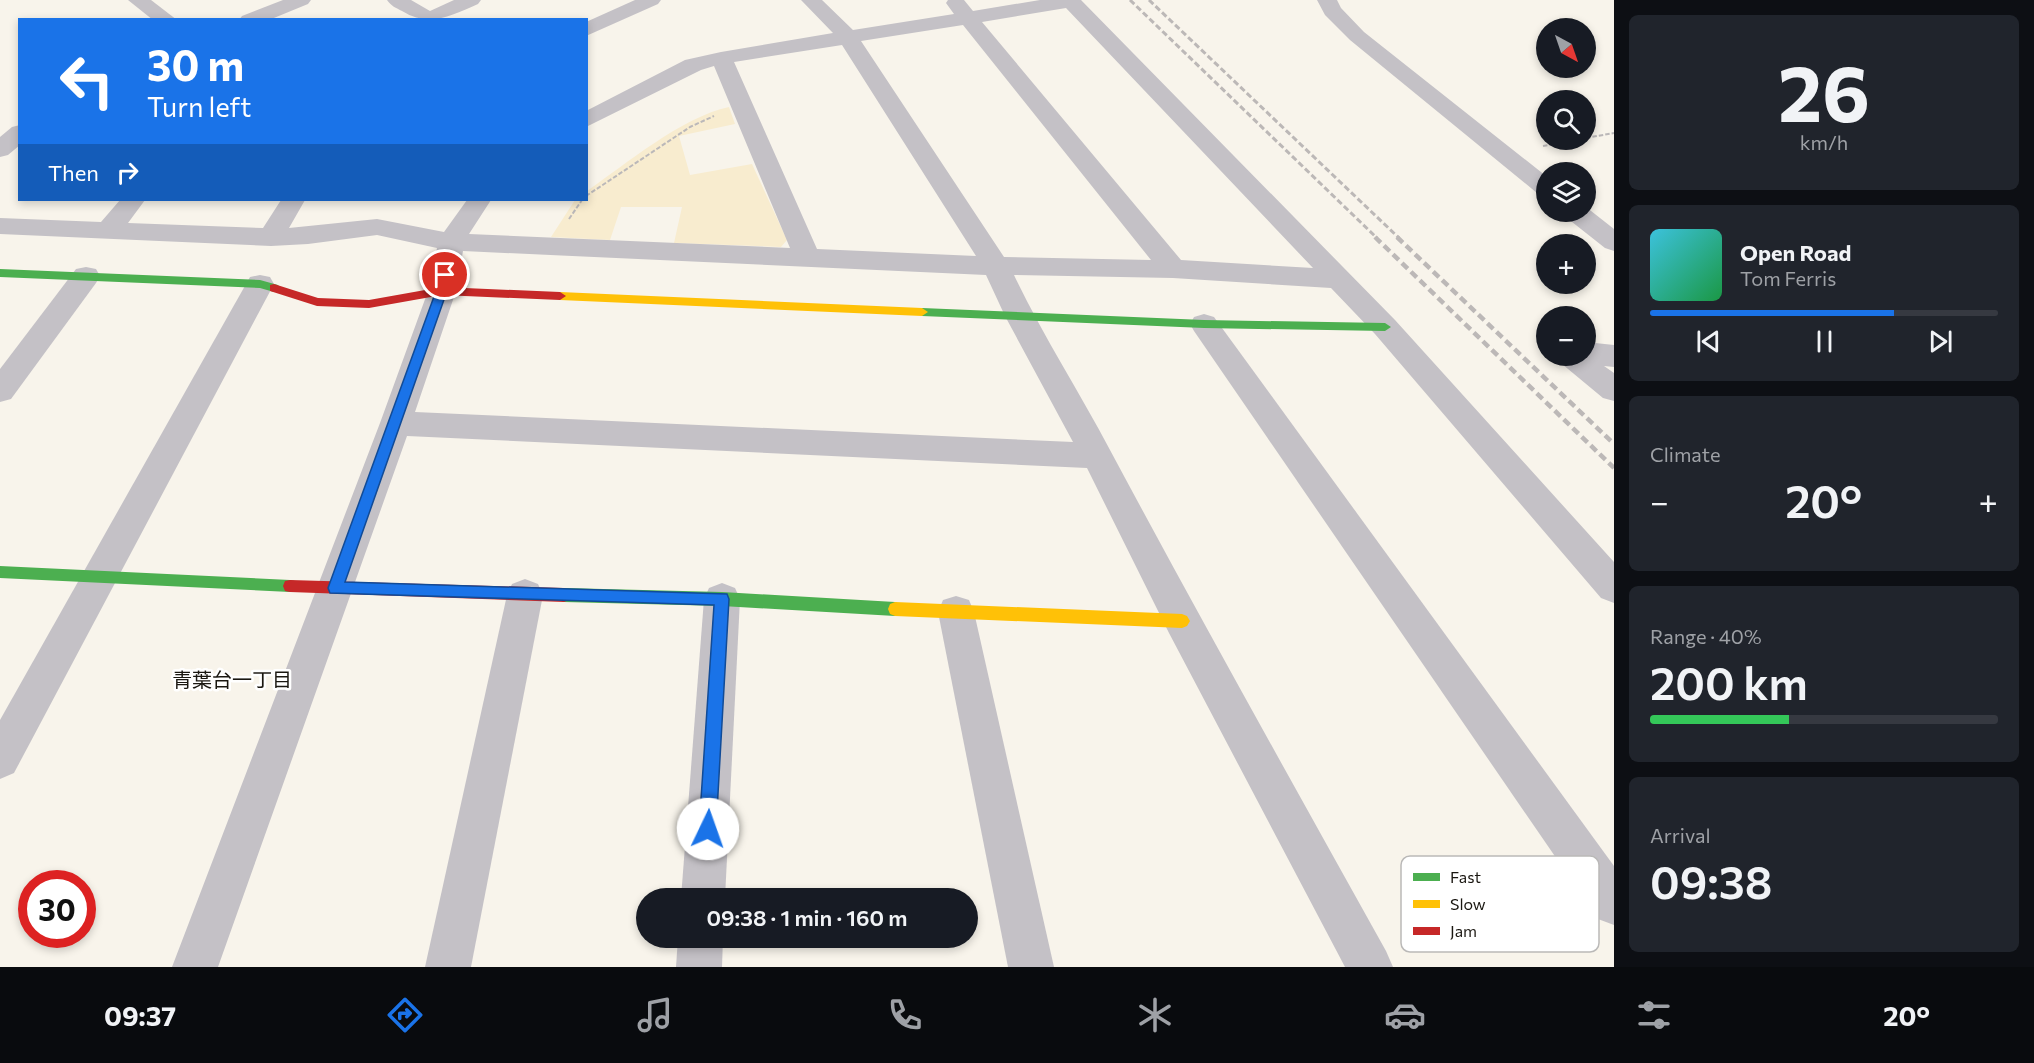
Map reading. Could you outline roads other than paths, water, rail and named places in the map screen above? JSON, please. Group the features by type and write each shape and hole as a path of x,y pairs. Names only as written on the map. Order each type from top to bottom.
{"street":[{"path":"138,0 164,18"},
{"path":"254,18 302,0"},
{"path":"397,0 426,18"},
{"path":"430,18 471,0"},
{"path":"588,29 651,0"},
{"path":"811,0 848,37 996,266 1019,316 1097,456 1182,621 1370,967"},
{"path":"588,117 693,65 721,58 848,37 962,9 1070,0 1385,327 1614,587"},
{"path":"1327,0 1332,10 1357,36 1536,180"},
{"path":"962,9 1173,269"},
{"path":"721,58 807,256"},
{"path":"0,150 18,134"},
{"path":"108,231 132,201"},
{"path":"271,237 293,201"},
{"path":"195,967 396,423 442,291 452,242 478,201"},
{"path":"1589,222 1614,242"},
{"path":"0,226 271,237 308,236 377,227 452,242 996,266 1173,269 1338,279"},
{"path":"0,273 260,284 317,302 369,304 442,291 1204,324 1385,327"},
{"path":"0,391 86,276"},
{"path":"0,759 260,284"},
{"path":"1204,324 1581,856"},
{"path":"1596,354 1614,356"},
{"path":"1584,366 1614,390"},
{"path":"396,423 1097,456"},
{"path":"0,572 335,588 722,599 956,612 1182,621"},
{"path":"448,967 525,595"},
{"path":"704,888 722,599"},
{"path":"956,612 1031,967"},
{"path":"1599,882 1614,903"},
{"path":"699,967 700,948"}],"railway":[{"path":"1130,0 1377,238"},
{"path":"1149,0 1399,238"},
{"path":"1375,237 1614,468"},
{"path":"1397,237 1614,444"}],"district":[{"name":"青葉台一丁目","path":"232,680"}]}
